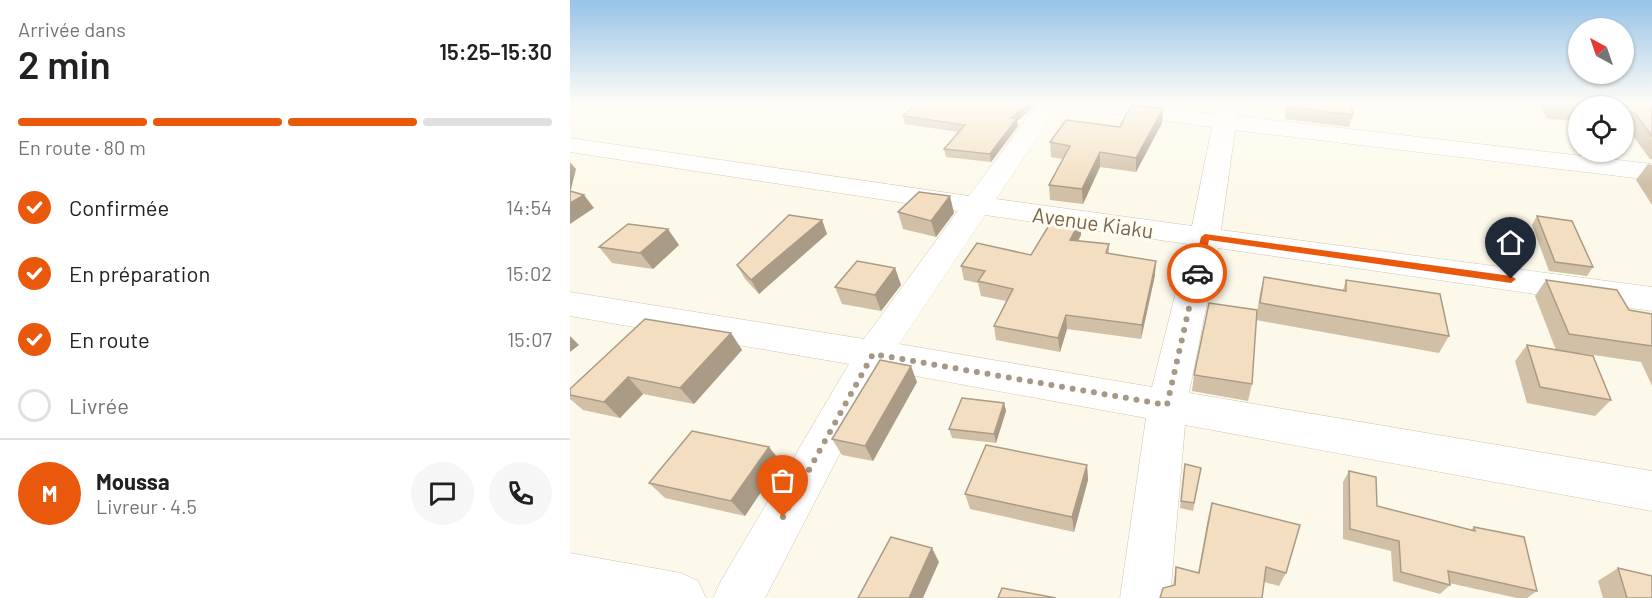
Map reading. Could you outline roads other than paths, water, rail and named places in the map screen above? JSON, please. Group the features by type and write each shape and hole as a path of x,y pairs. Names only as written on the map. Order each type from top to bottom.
{"street":[{"path":"738,598 873,354 1029,131"},
{"path":"1145,598 1167,405 1205,237 1223,131"},
{"path":"1360,131 1652,172"},
{"name":"Avenue Kiaku","path":"570,145 976,206 1652,299"},
{"path":"570,304 873,354 1652,490"},
{"path":"570,577 681,598"}]}
